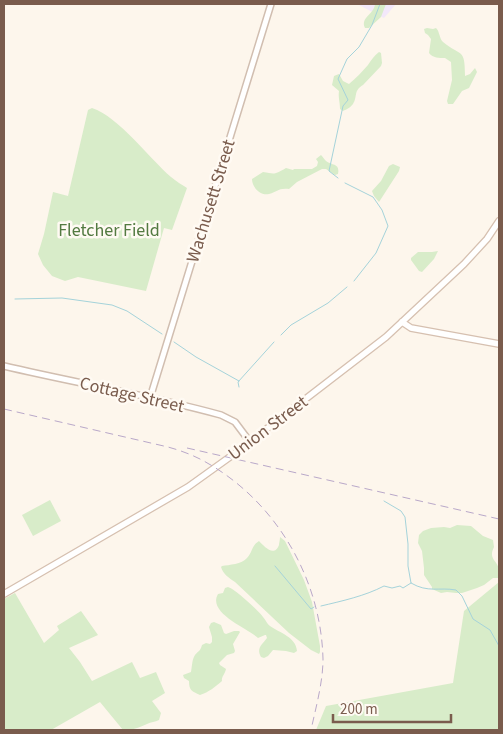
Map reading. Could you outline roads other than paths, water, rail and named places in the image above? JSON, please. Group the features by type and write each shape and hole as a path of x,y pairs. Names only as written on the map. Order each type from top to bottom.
{"main road":[{"name":"Union Street","path":"4,594 188,487 250,442 371,349 402,322 464,264 487,239 499,221"},
{"path":"402,322 411,328 499,344"}],"street":[{"name":"Wachusett Street","path":"150,398 271,4"},
{"name":"Cottage Street","path":"4,366 150,398 226,417 237,425 250,442"}],"waterway":[{"path":"338,178 329,171 343,106 348,100 338,79 347,59 359,47 372,25 380,4"},
{"path":"345,183 373,197 382,210 388,226 376,253 354,281"},
{"path":"281,335 291,325 328,303 347,287"},
{"path":"15,299 62,298 112,305 127,311 162,334"},
{"path":"174,342 196,357 239,381"},
{"path":"239,387 238,382 274,342"},
{"path":"384,501 401,511 405,517 411,583 428,589 456,590 462,596 473,619 490,630 499,646"},
{"path":"275,566 311,609 314,607"},
{"path":"321,606 377,590 384,586 392,588 400,586 403,588 411,583"}],"railway":[{"path":"4,409 180,451 200,459 226,475 250,495 270,517 288,542 302,569 313,598 320,628 323,668 311,730"},
{"path":"187,448 499,519"}],"park label":[{"name":"Fletcher Field","path":"109,230"}]}
